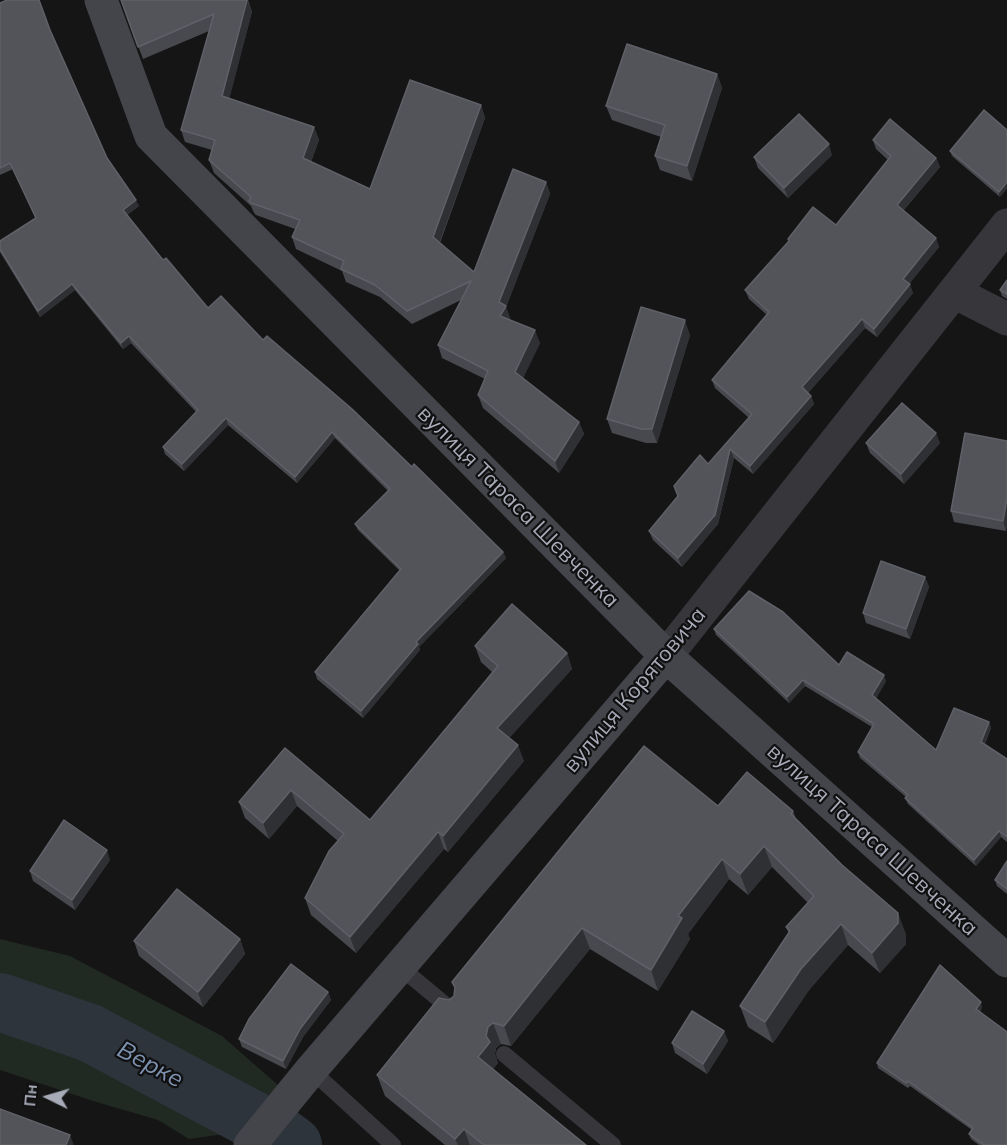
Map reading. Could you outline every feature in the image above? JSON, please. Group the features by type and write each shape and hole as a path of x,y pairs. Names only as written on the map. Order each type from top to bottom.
{"street":[{"name":"вулиця Тараса Шевченка","path":"101,0 151,136 666,656 1007,961"},
{"name":"вулиця Корятовича","path":"250,1145 311,1070 666,656 1007,225"},
{"path":"954,292 1007,319"}],"lane":[{"path":"400,967 453,1011"},
{"path":"504,1054 613,1145"},
{"path":"311,1070 393,1145"}],"shaded area":[{"path":"0,939 70,956 222,1036 279,1086 238,1132 189,1139 158,1120 0,1070"}],"building":[{"path":"7,0 39,0 107,158 136,200 123,210 163,260 166,258 208,308 221,296 263,340 267,336 352,409 412,467 414,464 503,552 416,642 418,644 361,711 315,672 401,569 355,524 390,489 332,432 295,477 226,418 182,464 163,447 198,410 129,336 121,343 72,284 38,311 0,249 0,241 36,218 10,163 0,168 0,3"},
{"path":"121,0 247,0 222,96 314,127 303,158 370,189 410,80 481,105 433,237 474,272 513,169 546,182 499,302 506,306 500,316 535,330 515,372 579,422 555,461 478,395 488,371 438,345 471,281 407,311 375,285 341,269 344,261 292,237 300,220 251,203 249,201 251,197 209,160 215,140 181,130 214,14 138,47"},
{"path":"627,44 717,74 687,166 655,156 665,125 606,106"},
{"path":"984,110 1007,130 1007,182 999,192 950,151"},
{"path":"799,114 829,144 784,188 754,157"},
{"path":"890,119 936,158 897,205 936,238 903,279 910,284 874,329 862,319 802,387 811,396 750,466 730,449 715,515 678,558 649,531 678,496 674,486 700,455 708,464 752,414 712,380 769,312 745,290 789,241 788,239 813,207 836,225 891,156 873,140"},
{"path":"1007,280 1007,294 1000,290"},
{"path":"641,307 685,320 652,429 641,429 607,419"},
{"path":"902,403 936,433 901,474 866,443"},
{"path":"965,433 1007,441 1007,498 1003,521 951,511"},
{"path":"881,561 925,577 906,629 863,613"},
{"path":"749,591 783,612 839,665 847,652 884,675 872,695 936,750 954,708 989,722 981,742 1007,759 1007,837 999,831 974,860 905,798 908,795 858,752 874,724 803,680 787,697 714,629"},
{"path":"512,604 567,653 497,728 518,745 443,836 438,832 350,937 305,898 329,851 344,834 291,790 263,823 239,802 285,748 370,820 498,666 475,646"},
{"path":"644,746 718,806 747,772 793,811 791,814 842,865 898,913 898,923 872,953 841,924 801,969 765,1022 740,1006 790,931 786,927 814,896 764,846 740,874 722,859 678,916 682,918 651,970 582,928 504,1026 493,1023 488,1027 486,1036 490,1042 478,1057 586,1145 484,1145 464,1129 455,1139 377,1075 439,998 449,1000 454,996 455,987 452,982"},
{"path":"64,820 107,850 72,900 30,871"},
{"path":"1007,861 1007,889 995,880"},
{"path":"177,889 240,939 198,992 134,941"},
{"path":"291,964 328,992 300,1029 283,1061 239,1039 249,1019"},
{"path":"940,965 981,1002 976,1009 1007,1032 1007,1145 984,1145 969,1134 973,1128 908,1081 906,1083 877,1063"},
{"path":"692,1011 724,1031 703,1064 672,1043"},
{"path":"0,1109 70,1135 66,1145 0,1145"}],"waterway":[{"name":"Верке","path":"0,1002 90,1033 274,1131 293,1145"}]}
